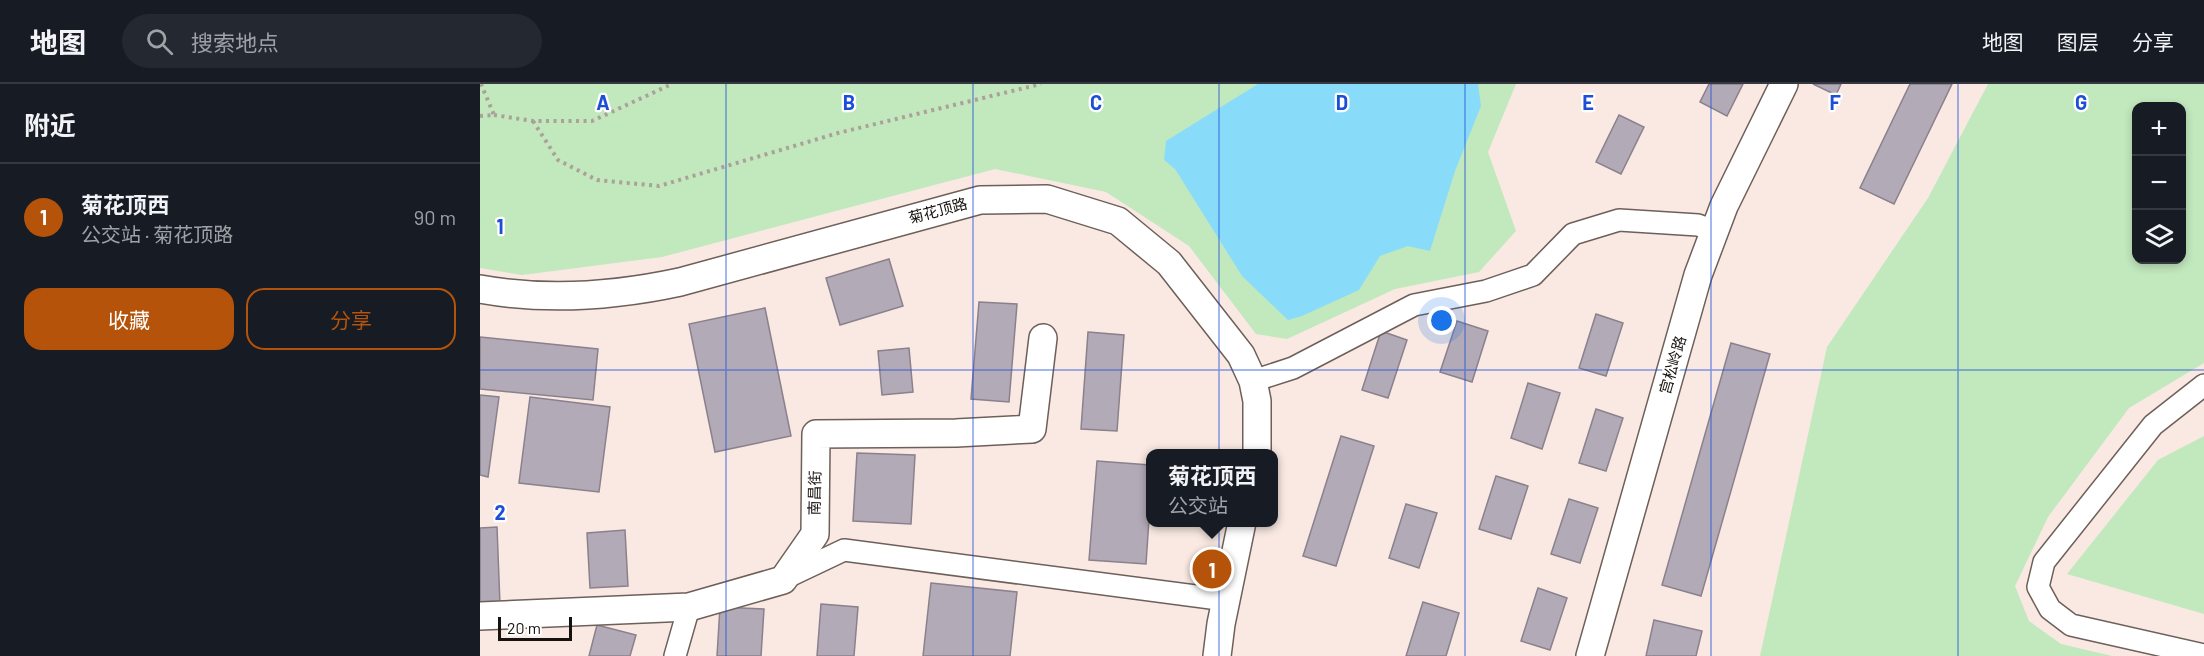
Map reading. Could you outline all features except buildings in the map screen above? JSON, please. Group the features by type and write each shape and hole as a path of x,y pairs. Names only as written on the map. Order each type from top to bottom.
{"street":[{"name":"宫松岭路","path":"1590,656 1698,275 1714,231 1784,84"},
{"name":"菊花顶路","path":"480,289 552,296 636,291 680,282 980,200 1047,199 1118,221 1169,263 1241,355 1253,381 1257,401 1257,449"},
{"path":"1253,381 1293,368 1414,305 1486,291 1533,275 1573,234 1619,220 1698,225 1714,231"},
{"name":"南昌街","path":"783,580 815,534 816,434 956,433 1032,429 1043,338"},
{"path":"2204,385 2152,425 2044,562 2038,586 2050,609 2071,625 2204,655"},
{"path":"1217,656 1241,527"},
{"path":"480,616 689,607 783,580 844,550 1226,600"},
{"path":"675,656 689,607"}],"path":[{"path":"481,84 495,115"},
{"path":"480,116 495,115 533,121 592,121 672,84"},
{"path":"533,121 558,160 597,180 659,186 838,133 1041,84"}],"green space":[{"path":"480,84 1516,84 1488,152 1516,231 1479,272 1395,289 1287,339 1256,334 1189,246 1106,192 995,169 662,257 522,275 480,268"},
{"path":"1988,84 2204,84 2204,363 2129,408 2048,517 2015,586 2029,621 2061,644 2112,656 1760,656 1827,347 1928,198"},
{"path":"2204,436 2204,614 2067,574 2158,460"}],"water":[{"path":"1258,84 1478,84 1481,106 1455,171 1430,251 1408,246 1380,256 1359,290 1288,320 1242,276 1175,169 1164,160 1166,141"}],"place":[{"name":"菊花顶西","path":"1212,569"}]}
